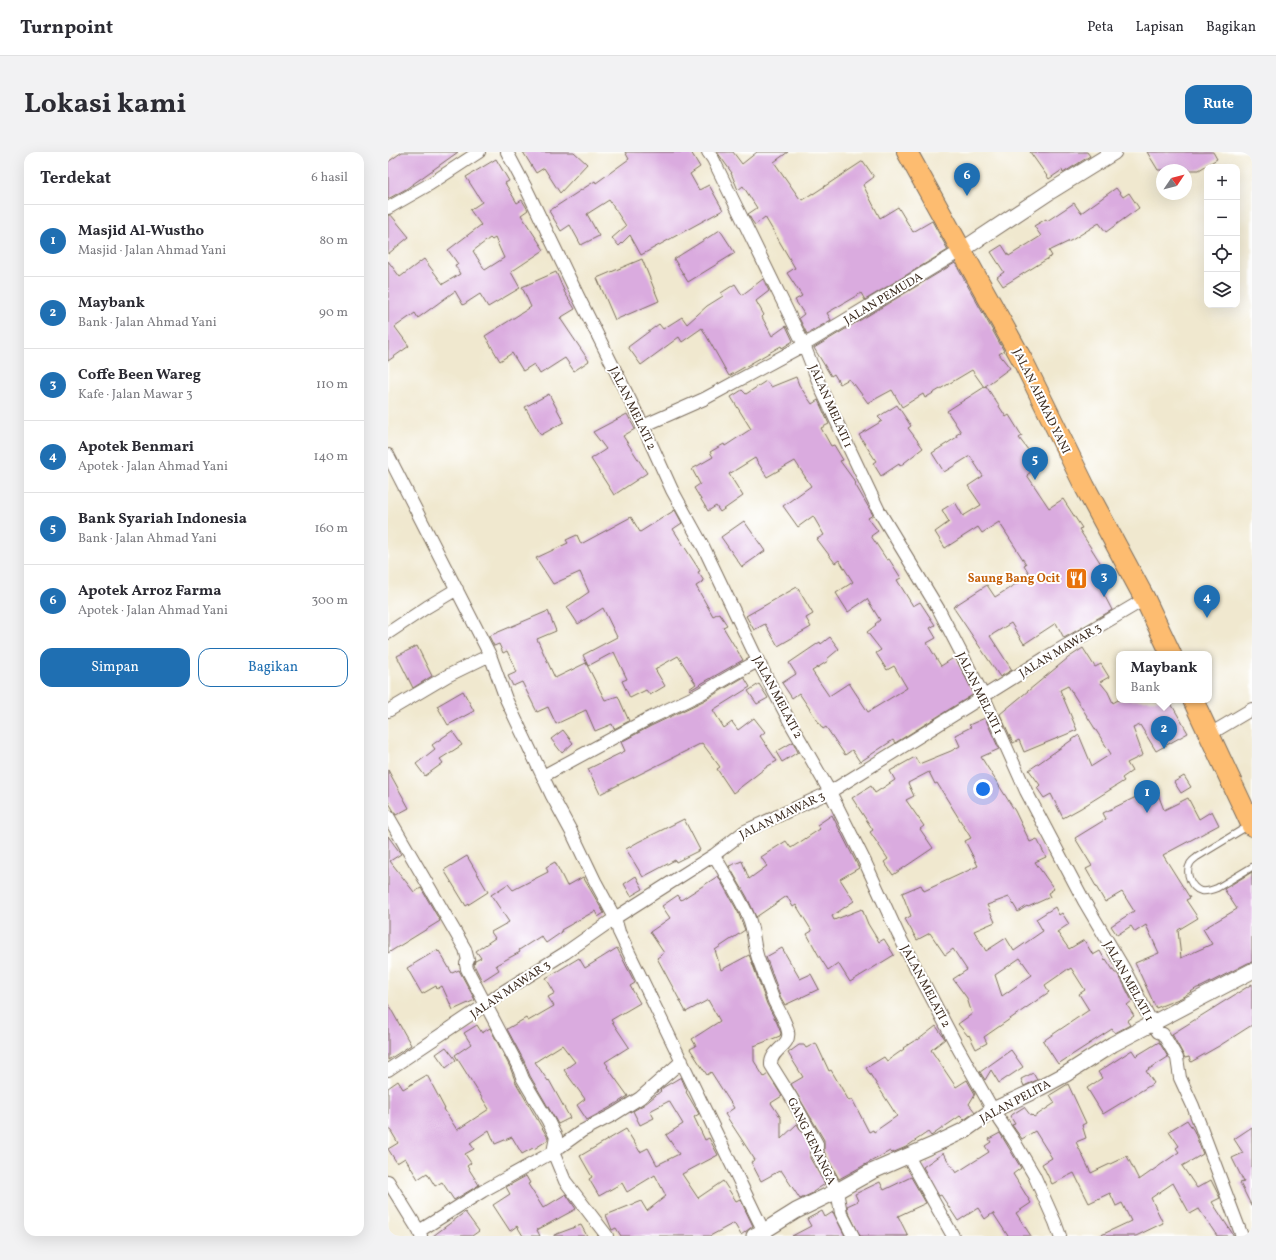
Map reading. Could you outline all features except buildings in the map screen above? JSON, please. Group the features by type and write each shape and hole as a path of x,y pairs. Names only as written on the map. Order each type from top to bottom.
{"highway":[{"name":"JALAN AHMAD YANI","path":"907,152 1024,363 1085,487 1145,599 1170,651"},
{"path":"1195,703 1252,825"}],"street":[{"path":"388,208 430,184 479,152"},
{"name":"JALAN MELATI 2","path":"507,152 643,426 672,490 704,548 758,661 791,724 830,792 866,864 898,934 958,1048 993,1110 1014,1141 1034,1175 1060,1236"},
{"name":"JALAN MELATI 1","path":"708,152 713,159 804,345 822,391 879,511 939,610 984,697 1002,741 1033,804 1084,902 1123,967 1152,1024 1158,1032 1163,1034 1178,1058 1180,1078 1193,1106 1242,1236"},
{"name":"JALAN PEMUDA","path":"643,426 704,399 804,345 962,250 1051,191 1114,152"},
{"path":"388,456 490,655 506,699 552,796 615,918 619,932 682,1061 761,1234"},
{"path":"388,633 457,589"},
{"name":"JALAN MAWAR 3","path":"388,1070 498,995 714,855 745,831 830,792 1046,658 1145,599"},
{"path":"388,711 447,676 490,655"},
{"path":"543,776 648,719 700,694 758,661"},
{"path":"1210,734 1252,709"},
{"path":"388,816 467,954 468,960 466,967 517,1064 523,1079 556,1137 553,1152 565,1181 607,1236"},
{"name":"GANG KENANGA","path":"714,855 749,917 756,956 788,1032 787,1039 770,1060 771,1065 817,1144 817,1154 837,1191"},
{"name":"JALAN PELITA","path":"761,1234 796,1211 871,1172 965,1130 993,1110 1042,1087 1066,1074 1113,1044 1252,971"},
{"path":"388,1181 420,1233 483,1191 553,1152 582,1130 613,1115 640,1098 682,1061"},
{"path":"908,1156 953,1236"},
{"path":"837,1191 841,1212 852,1236"}],"lane":[{"path":"1252,825 1197,857 1190,863 1188,873 1190,880 1196,888 1203,891 1217,888 1252,867"}],"place":[{"name":"Apotek Arroz Farma","path":"967,196"},
{"name":"Bank Syariah Indonesia","path":"1035,480"},
{"name":"Saung Bang Ocit","path":"1076,578"},
{"name":"Coffe Been Wareg","path":"1104,597"},
{"name":"Apotek Benmari","path":"1207,618"},
{"name":"Maybank","path":"1164,749"},
{"name":"Masjid Al-Wustho","path":"1147,813"}]}
